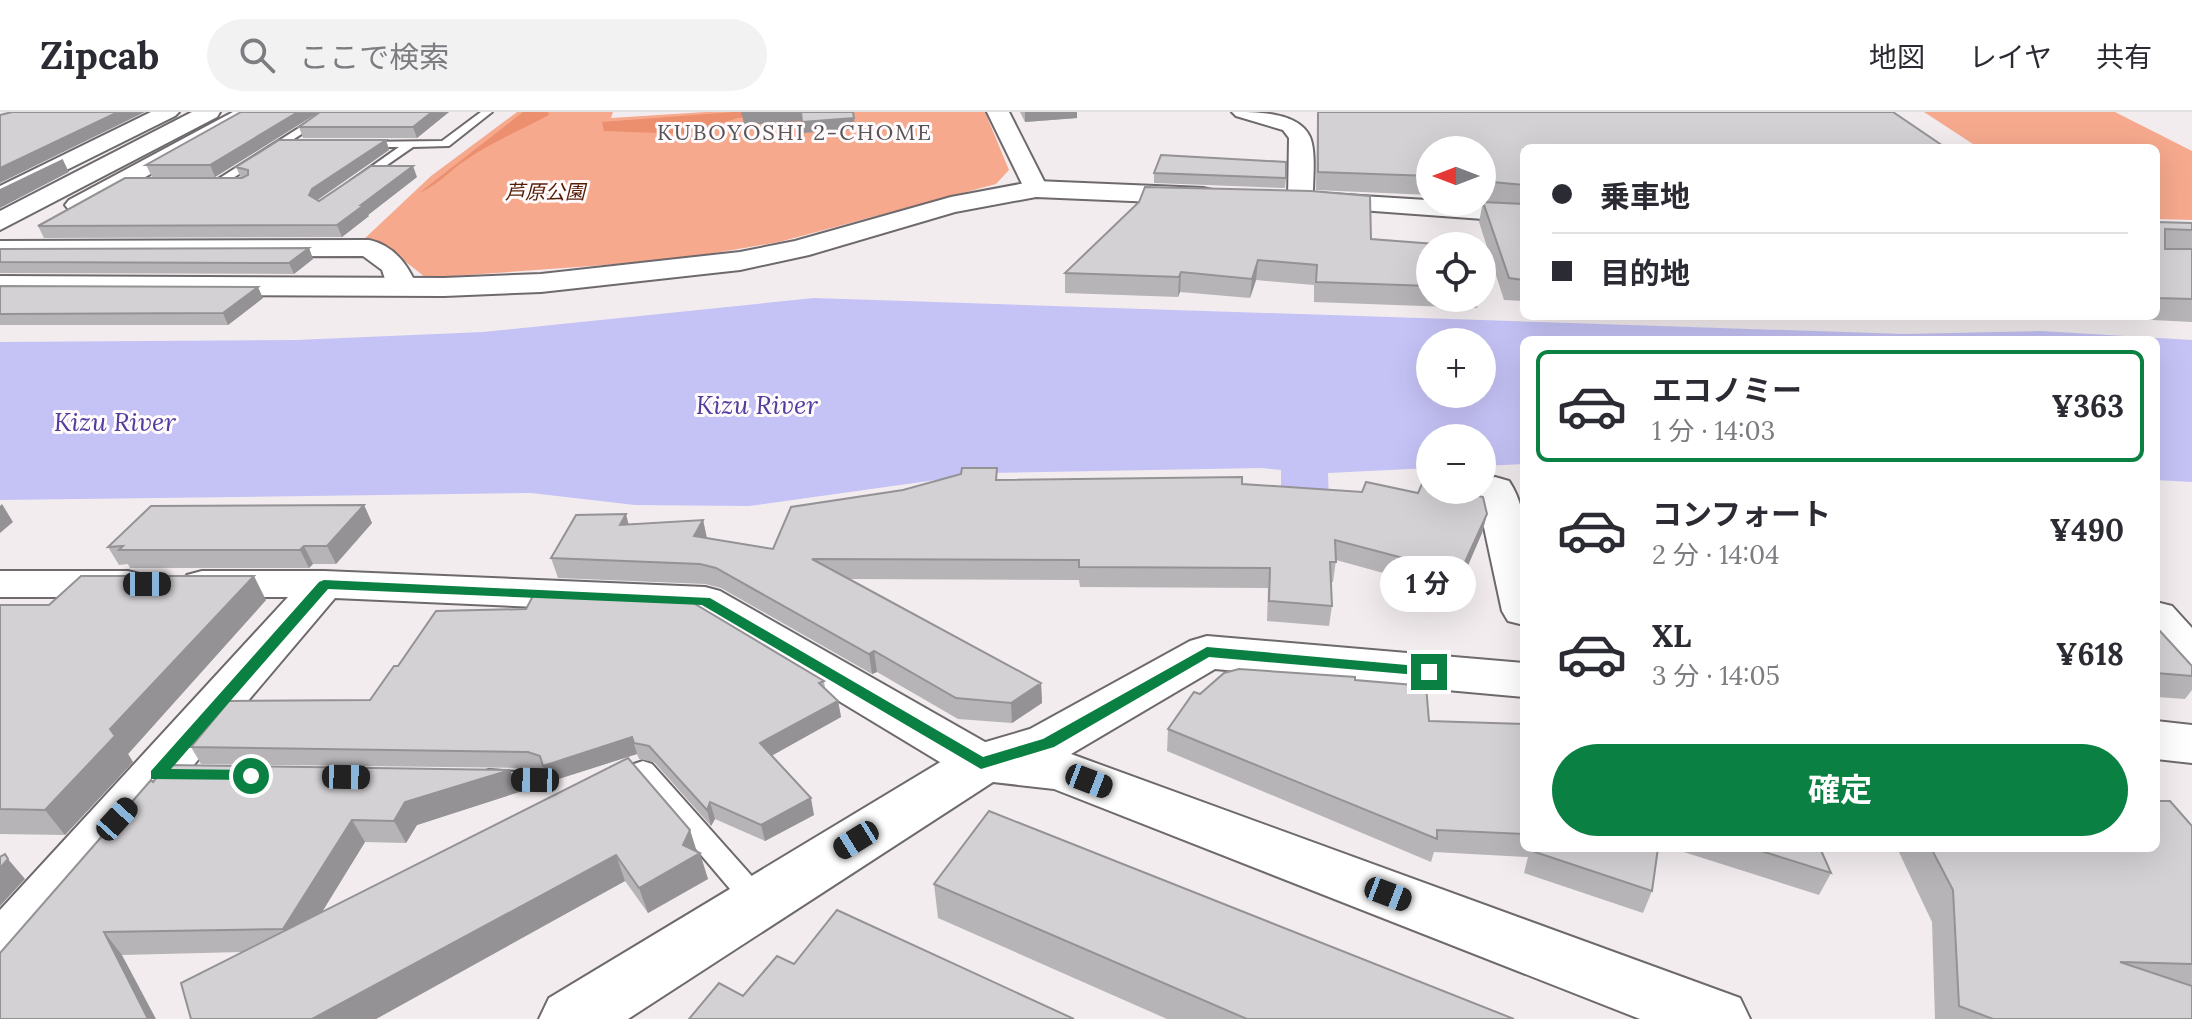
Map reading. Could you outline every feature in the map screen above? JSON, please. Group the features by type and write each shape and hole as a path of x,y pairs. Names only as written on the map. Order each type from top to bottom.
{"street":[{"path":"0,196 168,112"},
{"path":"0,222 209,112"},
{"path":"0,248 249,112"},
{"path":"998,112 1036,189"},
{"path":"1243,112 1291,125 1300,138 1301,200"},
{"path":"0,285 398,286 541,283 740,261 799,249 951,205 1036,189 1223,197"},
{"path":"1270,198 1520,214"},
{"path":"0,248 369,248 394,266 401,282 398,286"},
{"path":"1496,493 1520,594"},
{"path":"0,584 324,584 705,601 981,763 1059,770 1717,1019"},
{"path":"0,951 172,775 324,584"},
{"path":"2160,621 2192,657"},
{"path":"572,1019 981,763 1048,743 1207,652 1520,680"},
{"path":"2160,740 2192,744"}],"lane":[{"path":"218,183 331,112"},
{"path":"351,144 445,144 487,112"},
{"path":"278,144 308,144"},
{"path":"347,188 409,145"},
{"path":"118,183 147,183"},
{"path":"204,183 245,183"},
{"path":"643,770 757,901"},
{"path":"472,779 535,780"}],"green space":[{"name":"芦原公園","path":"517,112 613,112 611,118 706,112 985,112 1009,170 996,184 779,242 675,260 426,278 388,251 362,241 431,176"},
{"path":"1924,112 2115,112 2192,151 2192,220 2160,219 2160,144 1973,144"}],"shaded area":[{"path":"523,112 548,112 549,115 481,150 419,193"},
{"path":"734,112 857,112 738,118 685,134 604,131 602,122"}],"water":[{"name":"Kizu River","path":"814,298 1904,334 2041,331 2125,336 1520,336 1520,464 1496,465 1496,424 1416,424 1416,469 1328,473 1329,504 1281,497 1281,470 1261,468 986,473 749,506 635,505 531,493 0,500 0,342 296,340 483,332"},
{"name":"Kizu River","path":"2160,338 2192,340 2192,482 2160,480"}],"building":[{"path":"12,112 118,112 0,168 0,115"},
{"path":"241,112 298,112 210,165 146,165"},
{"path":"320,112 432,112 413,127 299,127"},
{"path":"801,112 853,112 854,118 802,122"},
{"path":"1318,112 1893,112 1940,144 1520,144 1520,185 1496,182 1496,136 1416,136 1416,176 1318,172"},
{"path":"279,140 386,140 312,189 309,195 319,201 371,166 413,166 337,225 38,226 125,178 242,178 248,175 248,170 236,167"},
{"path":"1161,155 1286,162 1286,178 1154,173"},
{"path":"63,160 0,192 0,190"},
{"path":"1145,187 1311,191 1370,196 1371,239 1416,242 1416,286 1316,282 1317,265 1258,260 1252,279 1181,272 1179,277 1065,273 1139,202"},
{"path":"1496,203 1520,204 1520,279 1509,278 1496,232 1493,232 1488,216 1496,216"},
{"path":"2160,222 2192,223 2192,230 2165,229 2165,249 2192,249 2192,299 2160,298"},
{"path":"309,248 289,263 0,262 0,249"},
{"path":"0,286 258,287 223,313 0,314"},
{"path":"962,468 997,468 996,480 1242,477 1242,484 1362,492 1366,482 1416,493 1416,504 1485,504 1487,514 1460,573 1335,540 1336,562 1330,562 1332,606 1269,601 1270,568 1079,567 1079,560 812,559 1041,683 1011,703 956,698 874,651 869,654 716,568 700,564 551,558 576,515 626,514 620,525 703,520 694,536 773,549 791,507 903,490 961,474"},
{"path":"364,505 327,546 304,546 300,550 119,550 123,546 108,547 151,506"},
{"path":"81,576 254,576 110,729 115,736 45,810 0,809 0,605 49,605"},
{"path":"534,594 690,601 824,681 819,683 838,701 760,743 811,798 761,825 710,802 707,810 649,746 634,743 632,737 543,766 540,756 528,752 191,747 229,701 370,700 436,611 526,609"},
{"path":"2160,631 2192,666 2192,676 2160,673"},
{"path":"1239,669 1355,677 1355,680 1426,686 1429,721 1520,724 1520,834 1437,830 1437,839 1168,729 1194,692 1200,694 1224,673"},
{"path":"628,758 690,830 683,845 700,853 639,888 616,855 312,1019 191,1019 181,983"},
{"path":"167,765 510,770 405,802 394,821 352,820 283,929 104,932 148,1019 0,1019 0,953"},
{"path":"2160,801 2170,801 2192,826 2192,964 2120,962 2192,986 2192,1019 1993,1019 1959,1006 1953,890 1933,852 2160,852"},
{"path":"989,811 1514,1019 1247,1019 934,884"},
{"path":"1535,852 1657,852 1652,891"},
{"path":"1765,852 1822,852 1831,873"},
{"path":"5,854 8,859 0,868 0,857"},
{"path":"837,910 1074,1019 689,1019 719,983 743,996 777,956 794,964"}],"district":[{"name":"KUBOYOSHI 2-CHOME","path":"795,132"}],"route":[{"path":"251,776 157,775 324,584 705,601 981,763 1048,743 1207,652 1429,672"}]}
